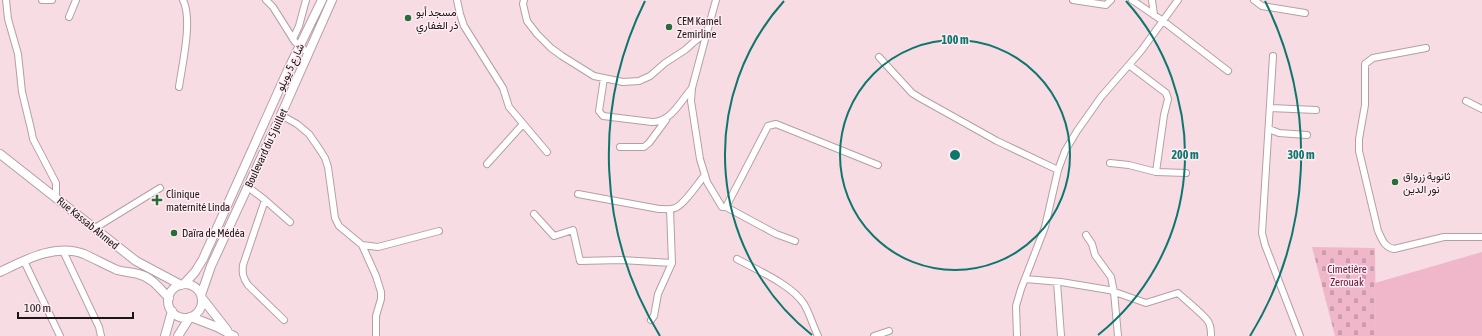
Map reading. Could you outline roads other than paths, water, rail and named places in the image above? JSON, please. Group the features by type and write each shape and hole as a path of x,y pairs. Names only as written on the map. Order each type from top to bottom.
{"main road":[{"name":"شارع 5 يويلو","path":"183,285 196,272 203,259 299,46 322,0"},
{"name":"Boulevard du 5 juillet","path":"201,297 211,266 332,0"},
{"name":"Rue Kassab Ahmed","path":"0,154 142,265 183,285"},
{"path":"0,272 44,253 63,251 78,252 119,270 138,274 150,279 169,298"},
{"path":"138,274 142,265"},
{"path":"201,297 201,307 190,317 183,318 176,315 170,307 169,298 173,290 183,285 194,287 231,334"},
{"path":"165,336 172,311"},
{"path":"190,317 231,334"},
{"path":"178,336 190,317"}],"street":[{"path":"6,0 10,28 18,54 22,92 33,139 56,184 56,197"},
{"path":"42,0 52,0"},
{"path":"69,17 76,0"},
{"path":"179,87 187,34 183,0"},
{"path":"266,0 273,7 293,40 308,53"},
{"path":"293,40 299,26 306,0"},
{"path":"457,0 464,26 503,88 509,107 546,152"},
{"path":"524,0 523,4 527,21 551,48 594,76 623,82 639,80 650,76 707,32"},
{"path":"716,0 692,88 691,101 707,182 722,208 726,207 776,234 795,241"},
{"path":"1073,0 1106,5 1111,0"},
{"path":"1132,0 1163,21 1228,71"},
{"path":"1152,0 1154,15"},
{"path":"1017,336 1016,306 1045,227 1058,170 1065,151 1101,97 1129,64 1178,0"},
{"path":"1254,0 1262,6 1305,13"},
{"path":"1426,48 1373,58 1365,64 1365,106 1359,139 1359,151 1378,231 1383,242 1389,248 1394,249 1444,237 1482,237"},
{"path":"1273,56 1262,233 1265,245 1300,336"},
{"path":"879,57 912,93 997,141 1058,170"},
{"path":"1129,64 1166,93 1168,99 1164,115 1156,172"},
{"path":"604,78 599,111 603,116 652,122 659,122 668,118"},
{"path":"620,147 644,147 649,143 692,88"},
{"path":"1466,101 1482,108"},
{"path":"1270,108 1316,110"},
{"path":"281,114 309,134 325,158 328,167 335,218 339,226 362,246 376,276 381,292 381,299 376,316 376,336"},
{"path":"487,164 523,124"},
{"path":"726,207 768,126 772,124 776,124 878,165"},
{"path":"1268,129 1279,133 1307,135"},
{"path":"1110,163 1129,165 1156,172 1186,173"},
{"path":"578,194 659,209 677,208 705,175"},
{"path":"248,187 290,222"},
{"path":"95,228 160,188"},
{"path":"265,200 243,265 244,279 284,320"},
{"path":"651,320 654,316 658,294 672,263 670,209"},
{"path":"534,214 554,236 573,230 580,261 621,260 672,263"},
{"path":"362,246 378,247 439,231"},
{"path":"1086,235 1092,244 1095,255 1111,277 1114,292 1118,336"},
{"path":"63,251 99,327 101,336"},
{"path":"737,259 774,278 795,294 804,303 818,336"},
{"path":"24,261 60,336"},
{"path":"1025,280 1057,282 1109,290 1146,303 1178,293 1206,318 1210,324 1211,336"},
{"path":"1057,282 1061,336"},
{"path":"874,336 888,331"}],"place":[{"name":"مسجد أبو ذر الغفاري","path":"408,18"},
{"name":"CEM Kamel Zemirline","path":"669,27"},
{"name":"ثانوية زرواق نور الدين","path":"1395,182"},
{"name":"Clinique maternité Linda","path":"157,200"},
{"name":"Daïra de Médéa","path":"174,233"}],"park label":[{"name":"Cimetière Zerouak","path":"1347,275"}]}
